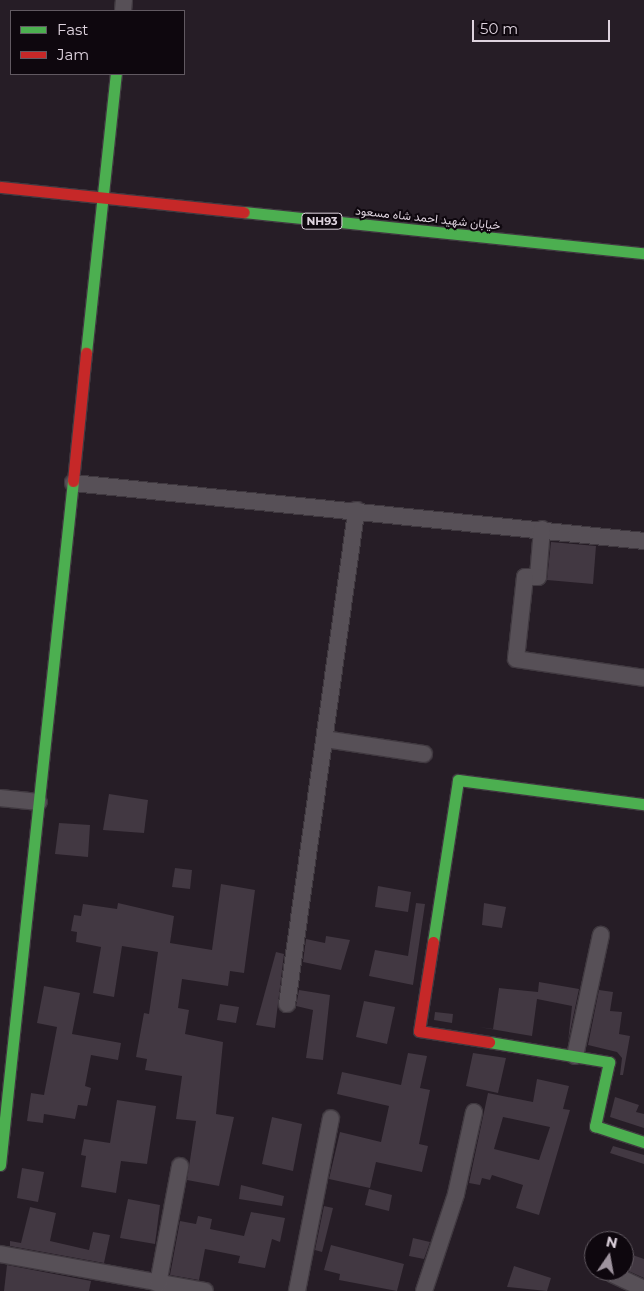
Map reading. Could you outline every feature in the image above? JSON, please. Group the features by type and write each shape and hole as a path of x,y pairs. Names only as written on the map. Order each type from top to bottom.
{"street":[{"path":"0,1165 3,1103 39,802 116,75"},
{"name":"خیابان شهید احمد شاه مسعود","path":"0,187 644,253"},
{"path":"72,483 542,528 644,541"},
{"path":"287,1004 356,510"},
{"path":"542,528 538,577 526,577 516,659 644,678"},
{"path":"325,739 424,754"},
{"path":"644,804 458,780 419,1031 609,1062 595,1126 644,1142"},
{"path":"0,798 39,802"},
{"path":"575,1056 601,935"},
{"path":"424,1291 456,1194 474,1112"},
{"path":"297,1291 331,1118"},
{"path":"158,1284 180,1166"},
{"path":"0,1254 205,1291"},
{"path":"627,1281 644,1289"}],"building":[{"path":"551,542 596,546 593,584 547,580"},
{"path":"109,794 148,800 144,833 103,830"},
{"path":"59,823 90,825 88,857 55,854"},
{"path":"175,868 192,870 190,889 172,887"},
{"path":"221,884 255,890 244,973 230,971 228,986 182,979 178,1008 189,1010 185,1034 223,1042 216,1114 234,1117 219,1186 187,1180 196,1121 176,1119 182,1076 145,1070 147,1059 136,1057 144,1013 149,1014 158,952 122,946 114,997 93,993 101,947 76,942 77,932 71,931 74,915 81,916 83,904 117,909 118,903 174,916 170,943 212,950"},
{"path":"378,886 411,892 408,912 375,907"},
{"path":"416,903 425,904 413,985 369,976 375,950 408,956"},
{"path":"484,903 506,907 502,928 482,925"},
{"path":"326,936 350,940 341,970 303,962 306,939 325,943"},
{"path":"276,952 284,954 275,1028 256,1025"},
{"path":"539,982 579,989 568,1042 572,1006 537,999 532,1036 479,1027 493,1029 499,988 538,992"},
{"path":"44,986 80,993 72,1034 121,1043 118,1060 91,1055 85,1086 91,1088 87,1106 78,1105 75,1119 44,1114 43,1123 27,1121 31,1093 44,1095 57,1027 37,1023"},
{"path":"299,990 330,995 323,1060 306,1058 313,1010 296,1006"},
{"path":"599,990 613,992 610,1011 622,1012 619,1034 630,1036 623,1075 620,1075 622,1058 617,1052 588,1045"},
{"path":"364,1001 395,1007 387,1044 356,1037"},
{"path":"220,1004 239,1007 236,1023 217,1020"},
{"path":"435,1012 453,1014 452,1023 434,1020"},
{"path":"408,1053 427,1056 420,1088 430,1090 419,1144 428,1146 422,1172 376,1162 370,1188 329,1179 340,1132 381,1142 389,1106 337,1094 342,1072 401,1085"},
{"path":"473,1053 506,1058 498,1093 466,1086"},
{"path":"537,1079 569,1086 563,1109 570,1110 539,1215 516,1208 523,1185 492,1175 490,1180 482,1178 480,1185 469,1183 488,1093 533,1102","holes":["503,1117 550,1127 539,1160 494,1149"]},
{"path":"615,1097 639,1105 636,1112 644,1114 644,1128 610,1117"},
{"path":"117,1100 156,1106 147,1164 121,1161 116,1193 81,1187 86,1156 81,1155 84,1139 110,1143"},
{"path":"272,1117 302,1124 293,1171 262,1164"},
{"path":"613,1146 644,1155 644,1164 610,1153"},
{"path":"22,1168 44,1172 38,1202 17,1198"},
{"path":"241,1185 284,1196 282,1206 239,1199"},
{"path":"369,1189 392,1195 389,1211 365,1205"},
{"path":"128,1199 160,1205 155,1244 120,1238"},
{"path":"324,1206 333,1208 322,1252 315,1250"},
{"path":"30,1207 56,1213 50,1241 89,1250 93,1232 110,1235 104,1263 10,1246 10,1241 21,1243"},
{"path":"251,1212 285,1218 280,1242 272,1239 265,1268 238,1263 240,1256 205,1249 199,1280 170,1275 180,1221 196,1224 198,1216 212,1219 210,1229 244,1236"},
{"path":"413,1238 430,1242 424,1259 409,1256"},
{"path":"331,1245 404,1264 397,1291 339,1280 340,1274 324,1270"},
{"path":"634,1256 644,1259 644,1278 634,1274"},
{"path":"7,1265 91,1281 89,1291 4,1291"},
{"path":"514,1266 551,1278 547,1291 507,1287"}],"traffic: fast":[{"path":"86,353 116,75"},
{"path":"244,212 644,253"},
{"path":"0,1165 73,481"},
{"path":"433,942 458,780 644,804"},
{"path":"489,1042 609,1062 595,1126 644,1142"}],"traffic: jam":[{"path":"0,187 244,212"},
{"path":"73,481 86,353"},
{"path":"433,942 419,1031 489,1042"}]}
